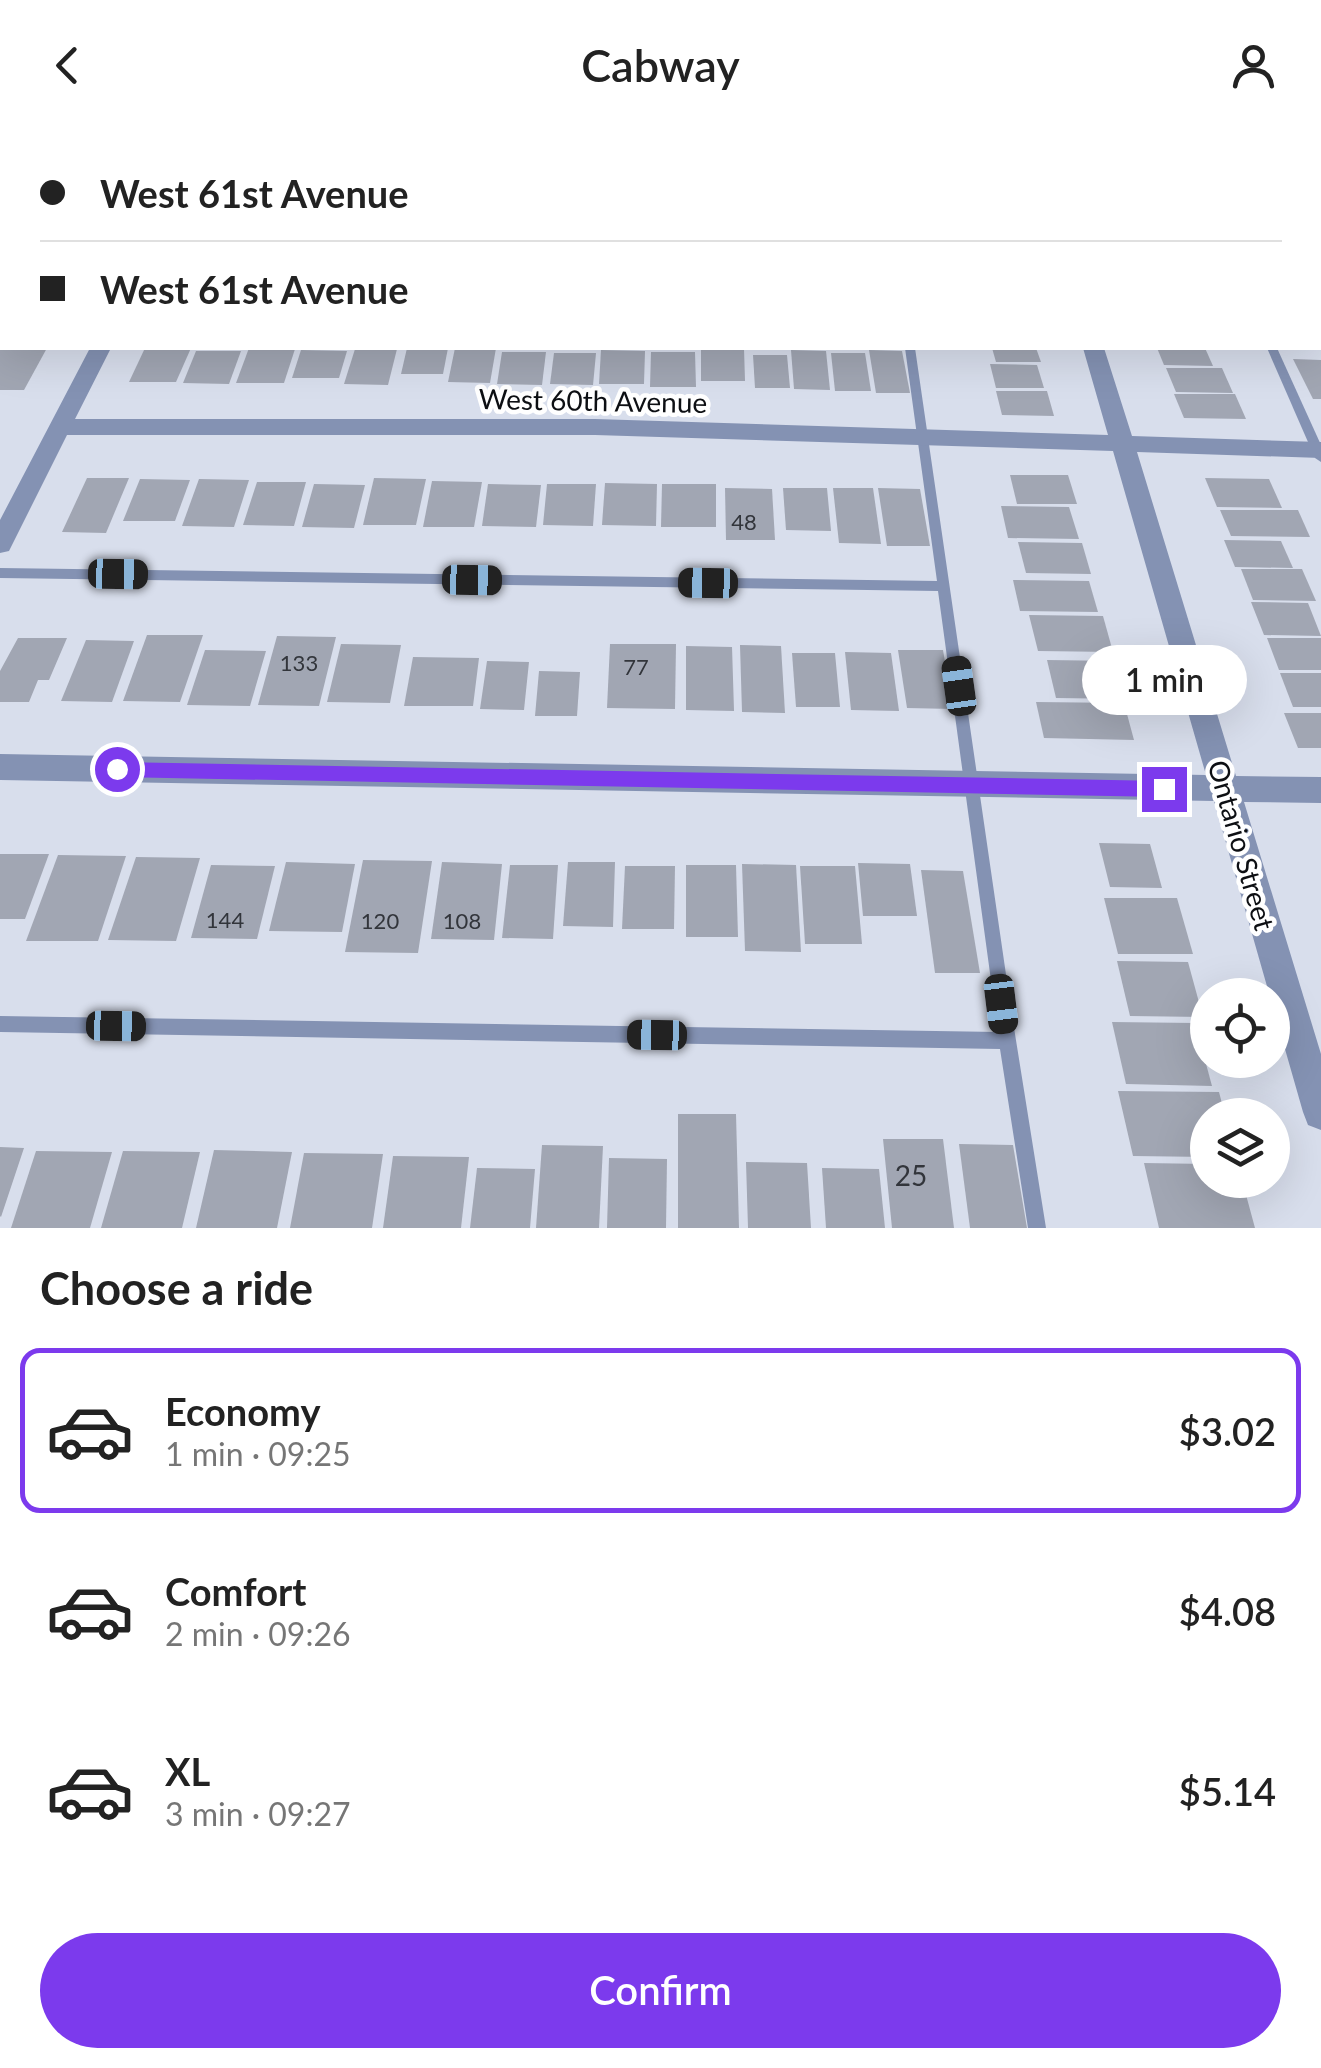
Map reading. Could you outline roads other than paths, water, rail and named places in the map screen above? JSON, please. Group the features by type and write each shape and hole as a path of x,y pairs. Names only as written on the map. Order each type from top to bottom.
{"street":[{"path":"0,544 99,350"},
{"name":"Ontario Street","path":"1095,350 1321,1112"},
{"name":"West 60th Avenue","path":"61,426 595,428 1320,452"},
{"path":"0,767 1321,790"}],"lane":[{"path":"910,350 974,786 1005,1040 1037,1228"},
{"path":"1273,350 1320,452"},
{"path":"0,573 944,586"},
{"path":"0,1024 1005,1040"}]}
